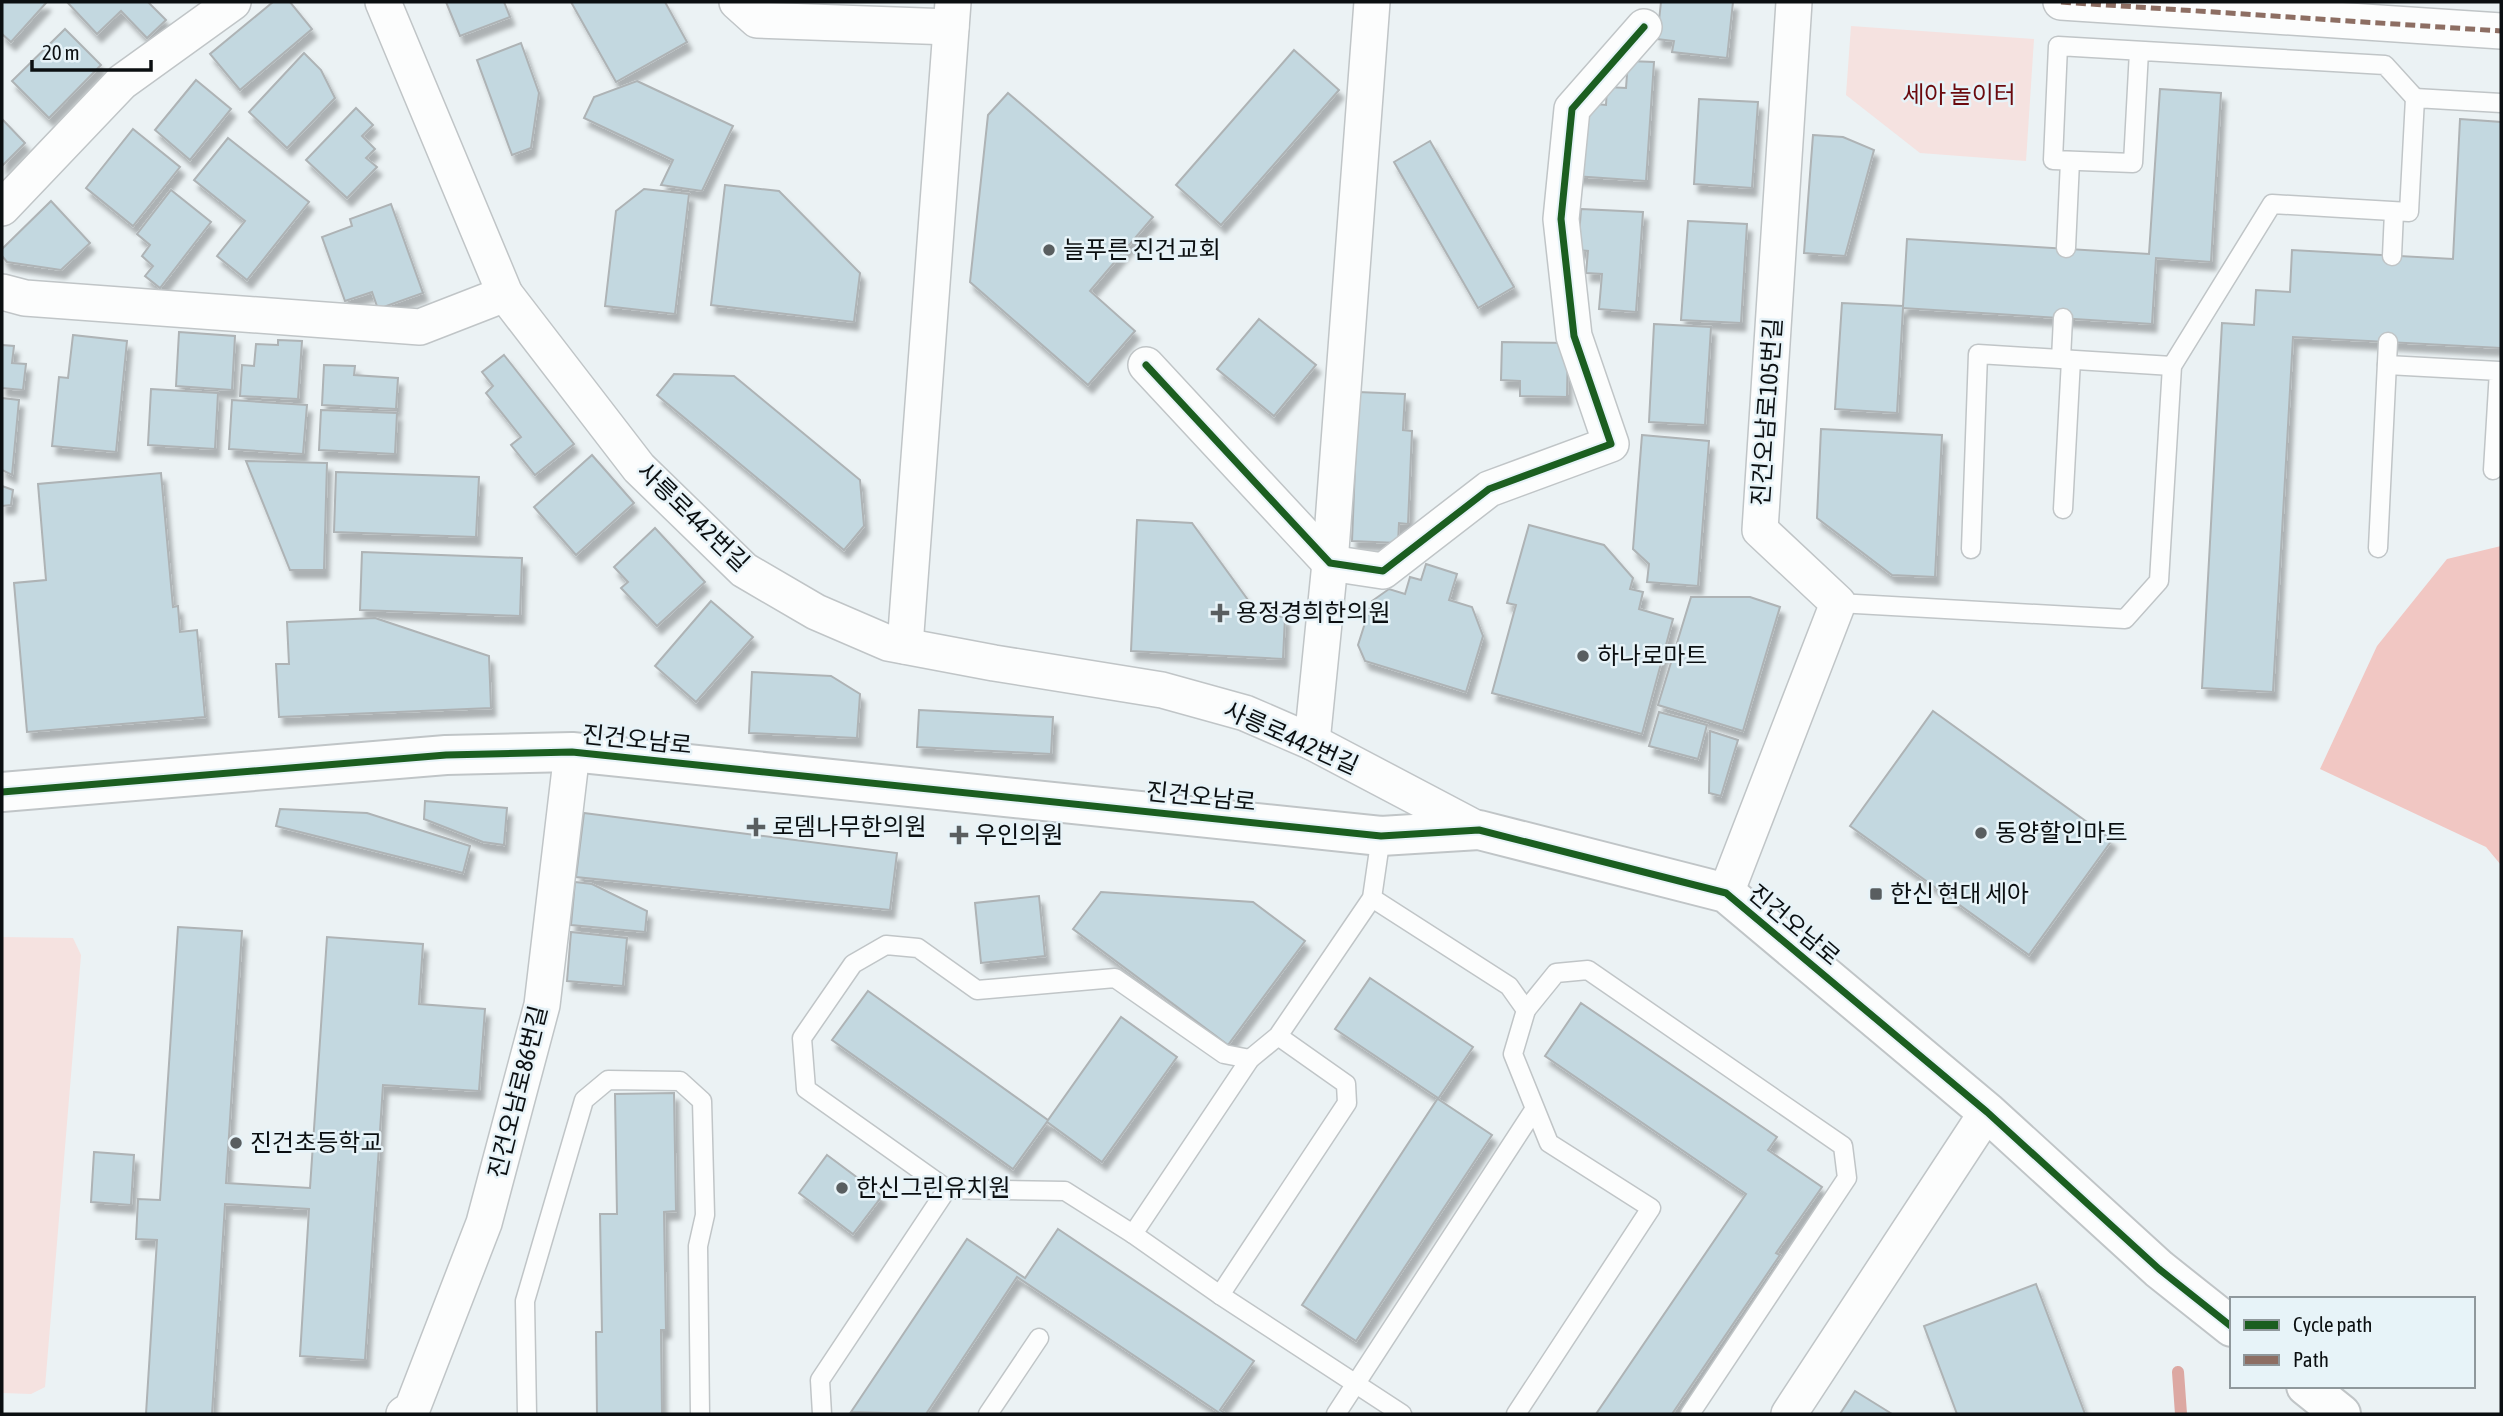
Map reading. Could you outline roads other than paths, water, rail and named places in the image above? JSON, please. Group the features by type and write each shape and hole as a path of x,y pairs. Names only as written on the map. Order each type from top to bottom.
{"street":[{"path":"2,208 122,82 233,2"},
{"name":"사릉로442번길","path":"383,2 505,294 639,468 744,570 816,612 888,643 1162,690 1245,713 1312,742 1479,830"},
{"path":"737,2 757,20 952,14 905,646"},
{"path":"1312,742 1330,563 1372,2"},
{"name":"진건오남로105번길","path":"1794,2 1760,530 1838,603"},
{"path":"2061,2 2501,31"},
{"path":"1146,365 1330,563 1383,571 1489,489 1611,444 1574,336 1561,219 1572,109 1644,27"},
{"path":"2,292 25,298 420,327 505,294"},
{"path":"1726,893 1838,603"},
{"name":"진건오남로","path":"2,792 446,755 572,752 1381,836 1479,830 1726,893 1987,1112 2159,1269 2230,1325"},
{"name":"진건오남로86번길","path":"411,1412 484,1223 542,1005 572,752"},
{"path":"1789,1414 1987,1112"},
{"path":"2308,1388 2341,1414"}],"lane":[{"path":"2139,51 2133,163 2053,160 2059,46 2385,65 2415,98 2501,103"},
{"path":"1838,603 2125,619 2159,581 2172,366 2272,204 2409,212 2415,98"},
{"path":"2066,248 2070,161"},
{"path":"2392,256 2394,212"},
{"path":"2063,318 2066,360 2063,509"},
{"path":"2378,548 2388,342"},
{"path":"1971,549 1979,354 2172,366"},
{"path":"2387,365 2499,371 2500,392 2493,470"},
{"path":"1133,1234 1250,1059 1278,1036 1372,898 1381,836"},
{"path":"1372,898 1509,986 1526,1010"},
{"path":"1250,1059 1224,1054 1115,978 977,990 918,948 886,945 853,964 802,1038 806,1089 947,1189 1065,1191 1402,1414"},
{"path":"1517,1414 1651,1208 1549,1143 1513,1055 1526,1010 1556,973 1588,970 1843,1146 1847,1178 1690,1414"},
{"path":"1220,1295 1347,1103 1346,1084 1278,1036"},
{"path":"527,1414 525,1301 584,1100 608,1080 680,1081 702,1101 705,1215 698,1247 700,1414"},
{"path":"1336,1414 1534,1110"},
{"path":"822,1414 820,1380 947,1189"},
{"path":"988,1414 1039,1338"}],"waterway":[{"path":"2178,1372 2181,1414"}],"place":[{"name":"늘푸른 진건교회","path":"1049,250"},
{"name":"용정경희한의원","path":"1220,613"},
{"name":"하나로마트","path":"1583,656"},
{"name":"로뎀나무한의원","path":"756,827"},
{"name":"동양할인마트","path":"1981,833"},
{"name":"우인의원","path":"959,835"},
{"name":"한신 현대 세아","path":"1876,894"},
{"name":"진건초등학교","path":"236,1143"},
{"name":"한신그린유치원","path":"842,1188"}],"park label":[{"name":"세아 놀이터","path":"1959,95"}]}
